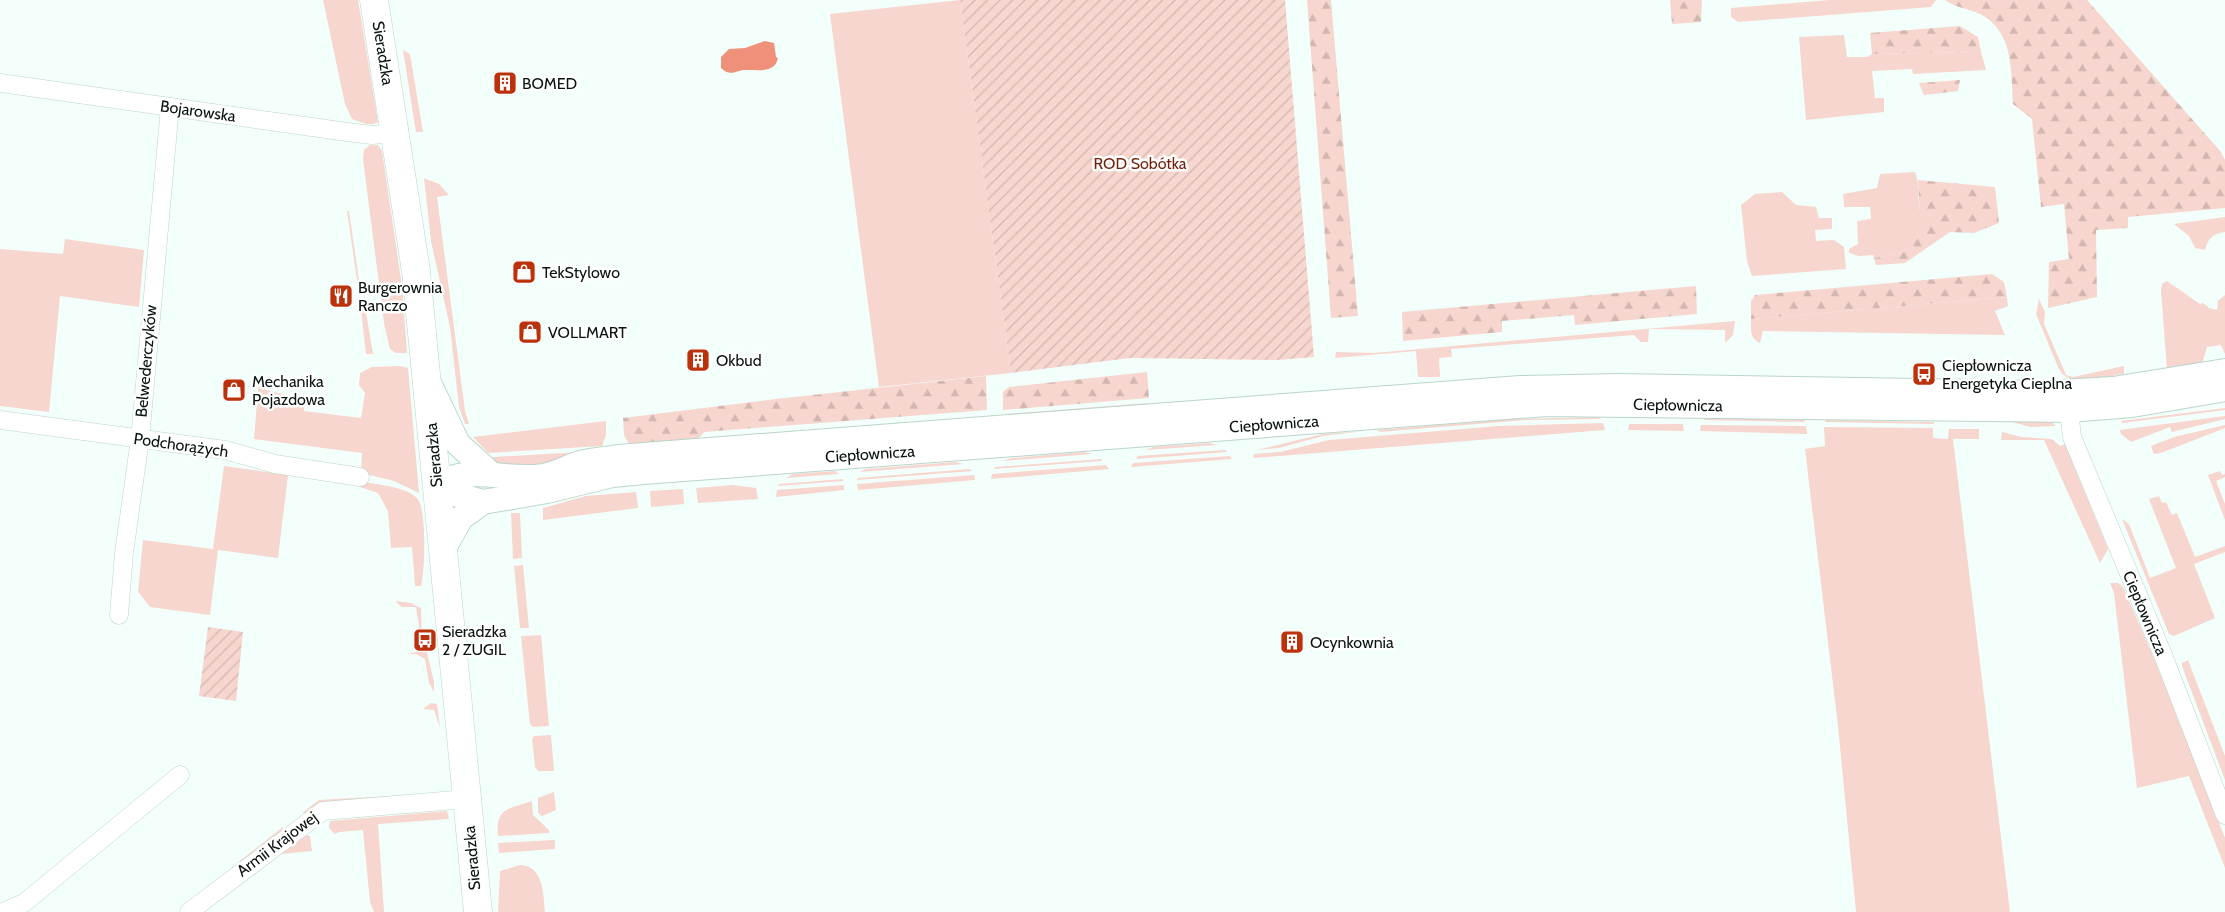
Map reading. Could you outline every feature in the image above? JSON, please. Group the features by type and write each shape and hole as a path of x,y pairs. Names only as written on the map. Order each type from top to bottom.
{"main road":[{"name":"Sieradzka","path":"374,0 416,271 478,912"},
{"name":"Ciepłownicza","path":"437,484 460,475 490,473 509,477 533,477 556,473 591,461 618,457 1520,388 1610,386 2044,393 2075,401 2225,371"},
{"path":"427,379 458,444 490,473"},
{"name":"Ciepłownicza","path":"437,484 458,495 483,502 547,491 612,475 643,472 1525,405 1584,403 2075,401 2132,405 2225,389"},
{"name":"Ciepłownicza","path":"443,550 461,518 483,502"}],"street":[{"name":"Bojarowska","path":"0,83 347,132 372,135 396,133"},
{"name":"Belwederczyków","path":"119,615 124,553 140,439 170,107"},
{"name":"Ciepłownicza","path":"2075,401 2072,437 2163,655 2225,815"},
{"name":"Podchorążych","path":"0,420 225,450 275,464 360,477"},
{"path":"3,912 24,903 180,775"},
{"name":"Armii Krajowej","path":"189,912 323,810 467,799"}],"green space":[{"path":"323,0 358,0 378,122 368,124 352,119 345,104"},
{"path":"960,0 1011,373 879,387 830,14"},
{"name":"ROD Sobótka","path":"960,0 1285,0 1314,357 1278,360 1130,358 1011,373"},
{"path":"1307,0 1331,0 1358,316 1331,318"},
{"path":"1670,0 1702,0 1701,22 1672,24"},
{"path":"1830,0 1936,0 1931,7 1738,22 1731,17 1731,8"},
{"path":"1945,0 2087,0 2221,152 2225,160 2225,208 2128,217 2128,228 2096,230 2097,297 2048,308 2049,262 2069,259 2064,204 2041,207 2032,119 2013,104 2011,66 2005,42 1999,31 1991,21 1980,14"},
{"path":"1960,26 1978,37 1981,52 1872,54 1870,33"},
{"path":"1844,35 1847,57 1867,57 1872,54 1981,52 1986,70 1913,74 1912,69 1872,71 1875,98 1884,98 1884,112 1806,120 1799,37"},
{"path":"403,50 410,54 423,132 416,132"},
{"path":"1960,80 1958,91 1924,95 1919,83"},
{"path":"370,145 378,145 382,151 402,286 407,353 396,353 390,349 384,323 363,159 364,150"},
{"path":"1915,172 1919,207 1924,221 1929,228 1902,253 1874,258 1873,255 1859,256 1849,253 1849,249 1858,244 1857,221 1871,219 1870,207 1844,207 1843,194 1877,188 1880,174"},
{"path":"424,178 439,184 449,195 437,197 465,411 469,424 465,424 459,407 450,327 431,241"},
{"path":"1918,180 1995,187 1999,223 1974,233 1950,232 1905,263 1876,265 1874,258 1902,253 1928,228 1920,218"},
{"path":"1782,192 1796,205 1816,207 1819,218 1832,218 1832,229 1815,230 1816,241 1834,240 1844,247 1846,269 1752,276 1747,261 1741,205 1755,194"},
{"path":"347,211 349,211 360,287 358,287"},
{"path":"2225,217 2225,232 2211,237 2205,250 2195,248 2189,236 2174,224"},
{"path":"65,239 144,250 139,307 60,296 49,412 0,406 0,249 63,254"},
{"path":"1992,274 2004,282 2007,297 1751,319 1751,301 1755,295"},
{"path":"2167,281 2200,304 2203,303 2209,308 2217,310 2218,301 2225,295 2225,354 2221,345 2207,347 2202,364 2167,371 2161,290 2162,284"},
{"path":"1696,286 1697,314 1575,325 1574,315 1502,321 1502,332 1403,341 1402,312"},
{"path":"2007,297 2008,306 1995,311 2005,335 1763,331 1760,343 1754,339 1751,333 1751,319"},
{"path":"2039,299 2045,312 2044,324 2066,375 2073,377 2124,366 2124,374 2114,375 2113,378 2072,380 2062,374 2036,314"},
{"path":"360,301 364,301 373,354 366,354"},
{"path":"1735,321 1733,335 1725,343 1725,330 1649,329 1648,342 1641,342 1634,335 1451,349 1452,357 1439,358 1440,377 1418,377 1416,351 1335,358 1336,352 1374,353"},
{"path":"400,366 408,368 419,493 394,481 361,473 362,453 254,439 259,378 266,379 266,390 305,399 304,411 361,418 365,393 359,385 360,373 372,367"},
{"path":"1147,372 1149,398 1003,410 1003,392 1009,387"},
{"path":"986,376 987,410 704,432 698,439 629,444 624,435 623,418"},
{"path":"1148,403 1146,406 1007,417 1005,414"},
{"path":"2225,408 2225,410 2122,423 2121,421"},
{"path":"2225,416 2225,419 2172,432 2170,427 2131,442 2121,434 2120,430"},
{"path":"1599,417 1601,419 1526,420 1380,432 1377,430 1511,419"},
{"path":"1705,418 1804,420 1805,422 1704,420"},
{"path":"1826,420 1934,422 1934,424 1825,422"},
{"path":"2049,420 2056,426 2030,427 2009,421"},
{"path":"606,421 606,435 602,446 488,453 473,437"},
{"path":"1603,423 1605,430 1253,458 1254,454 1280,452 1329,440 1499,426"},
{"path":"1629,424 1683,424 1684,431 1628,430"},
{"path":"1701,425 1806,426 1807,434 1700,431"},
{"path":"2225,425 2225,428 2161,453 2154,454 2151,446 2174,437"},
{"path":"1824,427 1933,428 1933,438 1948,439 1949,429 1979,429 1979,439 1953,439 2010,912 1856,912 1838,726 1805,449 1825,446"},
{"path":"1365,431 1323,436 1279,448 1257,450 1323,434"},
{"path":"2002,432 2021,437 2052,439 2060,446 2065,444 2108,549 2100,563 2044,440 2001,440"},
{"path":"1209,443 1218,445 1146,450 1153,447"},
{"path":"1225,450 1227,452 1136,459 1138,456"},
{"path":"597,451 535,467 492,463 493,457"},
{"path":"1084,452 1092,454 1002,461 1012,458"},
{"path":"1230,456 1232,459 1131,467 1133,463"},
{"path":"1101,459 1102,461 994,469 995,467"},
{"path":"955,462 964,464 859,472 866,469"},
{"path":"1106,465 1109,469 991,479 992,474"},
{"path":"224,466 288,475 278,558 218,550 210,615 150,607 138,592 143,540 213,549"},
{"path":"970,469 972,471 857,480 858,478"},
{"path":"835,471 839,474 786,478 793,474"},
{"path":"2220,471 2222,475 2225,474 2225,477 2216,481 2225,504 2225,520 2208,475"},
{"path":"974,475 975,480 858,490 857,484"},
{"path":"843,479 843,481 778,486 779,484"},
{"path":"361,481 398,488 417,498 420,504 424,527 421,586 415,586 412,547 391,548 388,511 378,493 360,487"},
{"path":"733,485 756,488 758,499 698,503 696,488"},
{"path":"844,485 844,490 776,497 777,490"},
{"path":"683,489 684,504 651,507 650,491"},
{"path":"636,492 638,508 543,520 543,508 586,496"},
{"path":"2159,496 2162,503 2166,502 2172,515 2177,513 2195,557 2225,546 2225,552 2194,564 2215,618 2174,636 2169,634 2122,519 2129,524 2150,578 2176,568 2149,499"},
{"path":"511,513 520,513 522,558 513,559"},
{"path":"523,565 529,628 520,628 514,566"},
{"path":"2110,583 2118,583 2123,587 2162,677 2225,838 2225,868 2189,776 2137,788 2114,593"},
{"path":"395,601 411,603 421,608 422,644 425,644 434,682 434,692 429,683 425,659 416,654 407,654 416,652 421,639 416,607 402,607"},
{"path":"208,627 243,632 236,701 199,696"},
{"path":"541,635 549,726 533,727 530,724 521,636"},
{"path":"2188,660 2225,756 2225,780 2182,666 2182,663"},
{"path":"431,703 437,704 440,728 434,710 423,709"},
{"path":"551,735 554,771 538,771 535,767 532,739 534,736"},
{"path":"554,792 556,810 542,816 538,813 538,798"},
{"path":"443,793 308,813 302,813 319,800"},
{"path":"532,801 533,815 549,830 549,833 498,836 499,819 502,814 511,808"},
{"path":"447,811 449,819 378,824 384,912 374,912 370,902 363,830 335,834 329,828 330,821"},
{"path":"283,827 283,833 238,867 236,864"},
{"path":"300,834 310,836 312,851 281,854 280,847"},
{"path":"555,840 555,849 499,853 498,843"},
{"path":"520,865 534,870 538,875 543,889 545,912 498,912 500,871"}],"shaded area":[{"path":"765,41 774,43 776,57 778,58 774,66 766,70 743,70 731,73 721,68 721,57 729,49 745,48"}],"place":[{"name":"BOMED","path":"505,83"},
{"name":"TekStylowo","path":"524,272"},
{"name":"Burgerownia Ranczo","path":"341,296"},
{"name":"VOLLMART","path":"530,332"},
{"name":"Okbud","path":"698,360"},
{"name":"Ciepłownicza Energetyka Cieplna","path":"1924,374"},
{"name":"Mechanika Pojazdowa","path":"234,390"},
{"name":"Sieradzka 2 / ZUGIL","path":"425,640"},
{"name":"Ocynkownia","path":"1292,642"}]}
